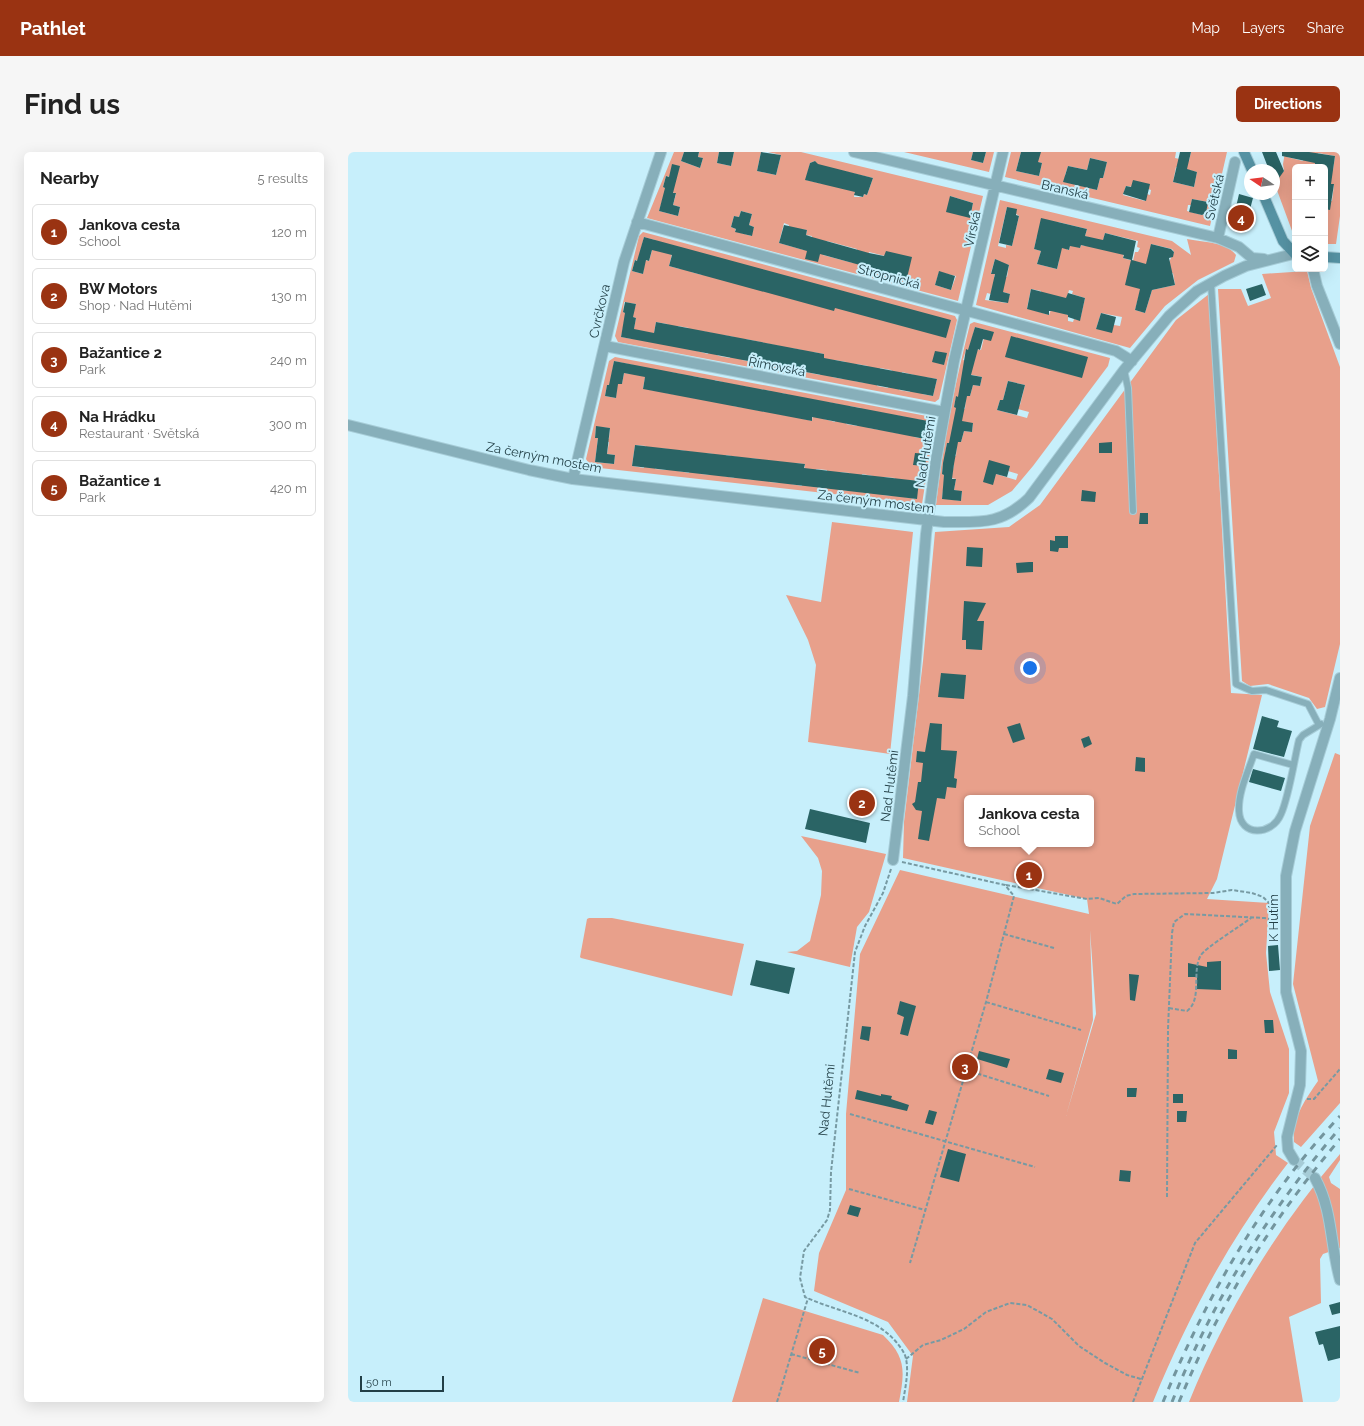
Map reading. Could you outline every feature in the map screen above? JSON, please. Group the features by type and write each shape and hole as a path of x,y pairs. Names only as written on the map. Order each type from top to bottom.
{"street":[{"name":"Cvrčkova","path":"573,479 624,262 636,222 661,152"},
{"name":"Branská","path":"854,152 1218,238 1239,247 1252,258 1266,259"},
{"name":"Vírská","path":"967,311 1003,152"},
{"path":"1244,152 1249,164"},
{"name":"Světská","path":"1218,238 1235,162"},
{"path":"1266,200 1283,241 1292,252"},
{"name":"Stropnická","path":"636,222 1116,351 1132,361"},
{"name":"Za černým mostem","path":"348,425 521,468 573,479 944,522 989,521 1017,510 1029,498 1124,370 1169,316 1197,291 1246,266 1266,259 1292,254"},
{"path":"1328,257 1340,258 1340,254"},
{"path":"1314,272 1317,286 1340,344"},
{"name":"Nad Hutěmi","path":"893,860 913,696 928,520 936,460 954,361 967,311"},
{"name":"Římovská","path":"605,346 944,412"},
{"name":"K Hutím","path":"1294,1160 1288,1150 1288,1137 1300,1085 1301,1051 1286,992 1286,876 1295,830 1330,719 1340,678"},
{"path":"1315,1178 1323,1193 1330,1217 1336,1267 1340,1280"}],"lane":[{"path":"1211,283 1236,684 1252,691 1266,690 1308,704 1319,725"},
{"path":"1124,370 1128,388 1133,512"},
{"path":"1293,765 1254,754 1241,794 1239,812 1244,825 1252,830 1263,831 1274,826 1281,814 1293,765 1299,740 1303,735 1330,719"}],"path":[{"path":"893,860 1005,885 1087,899 1099,898 1117,904 1126,896 1134,894 1213,893 1232,890 1252,893 1263,897 1285,922"},
{"name":"Nad Hutěmi","path":"808,1298 805,1297 800,1278 804,1252 827,1220 830,1210 831,1172 855,952 865,926 886,888 893,860"},
{"path":"910,1263 924,1210 946,1142 986,1002 1014,896 1005,885"},
{"path":"1167,1197 1169,1008 1172,933 1174,922 1185,914 1252,918 1285,922"},
{"path":"1169,1008 1187,1011 1192,1007 1197,963 1202,954 1252,918"},
{"path":"1004,934 1054,948"},
{"path":"986,1002 1081,1030"},
{"path":"1297,1098 1314,1099 1340,1069"},
{"path":"966,1070 1049,1096"},
{"path":"850,1114 1035,1167"},
{"path":"1133,1402 1195,1243 1272,1148 1288,1137"},
{"path":"849,1189 924,1210"},
{"path":"777,1402 808,1298 875,1323 889,1333 903,1350 906,1359 903,1402"},
{"path":"906,1359 923,1345 941,1340 964,1329 986,1312 1010,1303 1027,1305 1052,1319 1079,1346 1104,1363 1127,1375 1141,1379"},
{"path":"791,1354 860,1373"}],"shaded area":[{"path":"674,152 684,152 681,161 700,168 703,158 698,157 699,153 697,152 719,152 717,163 731,166 734,152 761,152 757,171 776,175 781,155 768,152 801,152 983,196 958,301 647,218","holes":["815,161 824,181 823,184 806,180 810,163","843,171 873,178 867,195 864,194 863,197 854,197 855,192","666,176 676,179 672,192 676,194 673,205 680,207 678,216 659,211 666,188 663,187","950,196 973,203 970,218","741,211 752,214 749,225 754,227 751,236 735,231 736,229 731,227 734,216 739,217","784,223 789,225 788,230 807,230 806,235 812,236 811,243 804,250 779,243","827,241 857,249 853,263 823,255","869,252 885,256 881,271 869,267 867,263","939,272 956,276 951,290 935,285"]},
{"path":"904,152 973,152 971,160 983,163 986,152 994,152 989,172"},
{"path":"1011,152 1021,152 1016,171 1039,176 1042,163 1037,162 1039,152 1176,152 1175,158 1189,161 1191,152 1227,152 1210,226 1005,177","holes":["1090,158 1107,162 1103,178 1100,178 1097,190 1078,185 1077,188 1074,187 1075,185 1065,175 1068,166 1087,170","1176,167 1197,172 1194,187 1173,182","1126,186 1151,190 1150,195 1147,194 1145,201 1123,195","1192,199 1208,202 1205,214 1202,215 1187,211 1188,205 1191,205"]},
{"path":"1285,152 1287,157 1303,161 1305,152 1340,152 1340,216 1336,244 1328,244 1328,200 1332,201 1334,185 1328,184 1328,178 1333,170 1335,156 1318,153 1316,164 1292,164 1292,231 1280,198 1280,175 1284,171 1283,164"},
{"path":"1000,200 1172,241 1191,255 1187,239 1227,247 1236,255 1234,262 1198,280 1165,306 1130,348 976,305","holes":["1007,207 1019,216 1012,246 1006,245 1006,248 998,246","1058,222 1087,229 1085,236 1088,237 1085,246 1081,245 1080,248 1071,243 1069,250 1067,250 1068,243","1105,233 1138,241 1137,247 1140,248 1138,252 1135,252 1133,261 1123,258 1124,253 1101,249","1037,236 1043,237 1059,261 1057,269 1037,264 1041,251 1034,249","1151,244 1172,249 1174,252 1168,264","995,259 997,262 1009,265 1007,277 1002,276 1001,279 994,277 995,274 991,273","1173,273 1175,285 1152,290 1145,313 1135,310 1143,280","993,289 1010,294 1007,303 985,300 987,293 991,294","1031,289 1041,291 1041,293 1055,299 1049,315 1027,308","1069,290 1073,291 1072,294 1085,298 1080,320 1074,319 1073,322 1068,321 1068,315 1063,313","1101,313 1122,317 1120,326 1114,325 1096,329"]},
{"path":"643,232 955,316 957,320 939,399 935,402 618,342 615,336 639,236","holes":["644,237 655,240 649,261 645,260 643,274 632,271 635,260 638,261","674,246 707,255 702,275 691,272 682,263 680,269 669,266","624,302 636,304 632,317 636,318 632,339 621,337 626,313 623,312","656,322 667,324 677,332 678,326 689,328 652,343","701,331 712,333 711,339 722,341 723,335 734,337 730,358 719,356 709,351 708,354 697,351","746,339 779,346 775,366 742,360","791,348 802,350 801,356 813,352 824,354 820,375 787,368","835,360 846,362 846,366 856,368 857,364 868,366 865,383 854,381 854,378 844,376 843,379 832,377","880,368 891,370 901,377 902,372 914,375 910,392 899,390 899,387 889,385 888,388 877,386","925,377 937,379 933,396 922,394"]},
{"path":"1307,272 1311,288 1340,367 1340,644 1325,707 1317,709 1309,698 1268,684 1250,686 1242,681 1218,289 1241,289 1248,306 1271,298 1262,274"},
{"path":"1209,294 1231,693 1262,695 1217,879 1207,899 1269,903 1266,953 1270,992 1289,1049 1289,1093 1274,1132 1276,1155 1288,1163 1248,1219 1212,1278 1181,1339 1153,1402 907,1402 913,1356 888,1322 814,1291 819,1253 846,1190 846,1114 860,954 900,870 1089,914 1087,899 903,858 904,822 923,661 935,532 1009,527 1040,505 1176,320","holes":["1090,930 1096,1014 1066,1116 1093,1020"]},
{"path":"974,322 1110,358 1108,366 1033,466 1012,491 988,505 936,505 950,414 970,324","holes":["975,327 986,330 981,350 976,349 974,363 963,360 966,350 969,350","963,373 982,377 980,386 973,385 970,396 966,395 965,409 954,407 956,397 959,397","1008,381 1025,385 1020,405 1010,407 1029,412 1027,418 997,410 1000,400 1003,400","965,422 973,424 972,432 964,431 961,442 957,442 956,456 945,454 947,443 950,443","989,461 1008,471 1018,474 1016,480 996,474","943,464 954,465 951,478 956,479 954,490 962,492 961,501 942,498 945,475 942,474"]},
{"path":"615,357 932,417 935,421 922,504 591,467 586,459 609,361","holes":["614,361 633,365 632,374 624,373 622,384 617,384 616,398 605,396 607,385 610,385","647,368 658,370 658,373 669,375 670,372 681,374 677,395 666,393 666,386 656,385 655,391 643,388","692,376 703,378 703,381 714,383 715,380 726,383 722,403 710,401 711,395 701,393 699,399 688,397","737,385 748,387 748,390 759,392 759,389 771,391 766,412 756,410 756,404 746,402 745,408 733,406","782,393 793,396 793,399 804,401 804,398 815,400 812,421 800,418 801,412 791,410 789,416 778,414","827,402 838,404 838,407 849,409 849,406 861,408 857,426 846,424 847,419 836,417 835,422 824,419","872,411 883,413 883,416 894,418 894,415 905,417 902,434 891,432 891,429 881,427 880,430 869,428","917,419 928,422 925,439 914,437","596,427 610,428 609,439 605,439 604,442 609,442 607,454 615,455 614,464 595,462 598,438 595,437","635,445 646,446 646,453 656,454 657,448 668,449 666,470 655,469 655,466 644,465 644,468 632,466","680,450 692,452 691,458 702,459 703,453 714,454 712,475 700,474 700,471 690,470 689,473 678,471","726,455 737,457 736,463 747,464 748,458 759,459 757,480 746,479 746,476 735,475 734,478 723,476","771,461 782,462 782,468 793,469 794,463 805,464 802,486 791,484 791,481 780,480 780,483 769,482","816,469 827,470 827,475 838,476 839,472 850,473 848,491 837,489 837,486 826,485 825,488 814,487","862,474 873,476 873,480 883,481 884,477 895,478 893,496 882,495 882,492 871,490 871,493 860,492","907,480 919,481 916,499 905,497"]},
{"path":"832,522 913,532 890,754 808,742 816,665 808,640 786,595 821,602"},
{"path":"1335,753 1340,755 1340,1103 1301,1147 1294,1142 1297,1117 1304,1102 1318,1081 1293,984 1310,826"},
{"path":"801,836 886,854 869,912 857,927 850,967 787,952 797,951 810,941 821,895 822,871 818,858"},
{"path":"612,918 744,944 732,996 581,958 587,919"},
{"path":"1340,1154 1340,1160 1329,1177 1331,1183 1340,1189 1340,1248 1323,1254 1320,1259 1321,1303 1289,1317 1303,1402 1189,1402 1219,1335 1236,1303 1274,1241 1317,1182"},
{"path":"763,1298 883,1335 896,1350 902,1365 903,1373 899,1402 732,1402"}],"building":[{"path":"684,152 699,152 698,157 703,158 700,168 681,161"},
{"path":"719,152 734,152 731,166 717,163"},
{"path":"761,152 781,155 776,175 757,171"},
{"path":"973,152 986,152 983,163 971,160"},
{"path":"1021,152 1041,152 1038,162 1042,163 1039,176 1016,171"},
{"path":"1180,152 1191,152 1187,169 1197,172 1194,187 1173,182"},
{"path":"1262,152 1276,152 1284,171 1280,177 1280,164 1267,164"},
{"path":"1282,152 1309,152 1335,156 1331,184 1334,184 1330,210 1328,210 1328,164 1315,164 1282,156"},
{"path":"1090,158 1107,162 1103,178 1100,178 1097,190 1063,182 1068,166 1087,170"},
{"path":"815,161 818,164 873,178 867,195 864,194 863,197 854,195 855,192 805,180 810,163"},
{"path":"672,164 680,166 673,193 676,193 673,205 680,207 678,216 659,211 665,188 663,187 666,176 669,177"},
{"path":"1133,180 1150,184 1146,201 1123,194 1126,186 1131,187"},
{"path":"1239,194 1244,195 1244,200 1252,200 1245,228 1231,225 1233,210 1236,207"},
{"path":"950,196 973,203 970,218 946,212"},
{"path":"1192,199 1208,202 1206,213 1202,215 1189,212"},
{"path":"1007,207 1017,209 1016,215 1019,216 1012,246 999,243"},
{"path":"741,211 752,214 749,225 754,227 752,236 735,232 736,229 731,227 734,216 739,217"},
{"path":"1041,218 1087,229 1085,236 1103,240 1105,233 1136,241 1132,260 1146,264 1151,244 1171,249 1174,252 1173,257 1169,258 1175,285 1152,290 1145,313 1135,310 1140,289 1125,285 1131,260 1123,258 1124,255 1081,245 1080,248 1070,246 1069,250 1062,248 1057,269 1037,264 1041,251 1034,249"},
{"path":"784,225 807,230 806,235 812,237 869,253 884,256 886,251 912,257 907,278 820,254 818,262 805,259 807,251 779,243"},
{"path":"644,237 951,320 946,338 835,308 834,311 669,266 672,255 652,250 649,261 646,260 643,274 632,271 635,260 637,261"},
{"path":"995,259 1009,265 1003,292 1010,294 1008,303 989,300 995,274 991,274"},
{"path":"939,271 955,276 951,290 935,285"},
{"path":"1262,284 1266,295 1250,301 1246,289"},
{"path":"1031,289 1066,298 1068,293 1085,298 1080,321 1068,317 1068,315 1051,311 1049,311 1049,315 1027,309"},
{"path":"625,302 636,304 633,317 636,318 634,329 654,333 656,322 824,354 824,358 937,379 933,396 621,337 625,313 623,312"},
{"path":"1101,313 1116,317 1112,333 1096,329"},
{"path":"975,327 994,332 991,341 983,339 980,350 978,349 971,375 982,377 980,386 973,385 970,396 967,396 962,421 973,423 972,432 964,431 961,442 958,442 954,464 952,479 956,479 954,490 962,491 961,501 942,499 944,475 942,474 943,463 947,443 949,443 956,408 954,407 956,396 958,397 966,349 968,350"},
{"path":"1011,336 1088,357 1082,378 1005,357"},
{"path":"935,351 947,353 944,365 932,362"},
{"path":"614,361 928,421 925,439 812,417 812,421 643,389 645,377 624,373 622,384 618,384 616,398 605,396"},
{"path":"1008,381 1025,385 1017,415 997,410 1000,400 1003,400"},
{"path":"596,426 610,428 607,454 615,455 614,464 595,462 598,438 595,438"},
{"path":"1112,442 1112,453 1099,453 1099,443"},
{"path":"635,445 805,464 804,468 919,481 917,499 632,466"},
{"path":"915,453 927,454 925,466 913,465"},
{"path":"989,460 1010,466 1007,477 996,474 993,485 983,482"},
{"path":"1082,490 1096,492 1095,502 1081,501"},
{"path":"1140,513 1148,513 1148,524 1139,524"},
{"path":"1055,536 1068,536 1068,548 1059,548 1058,552 1050,551 1050,540 1055,541"},
{"path":"967,547 983,548 982,567 966,566"},
{"path":"1033,562 1033,572 1017,573 1016,563"},
{"path":"964,601 986,603 977,621 984,621 982,650 966,649 966,640 962,640"},
{"path":"941,673 966,675 964,699 938,697"},
{"path":"1262,716 1279,721 1277,727 1292,731 1284,757 1253,749"},
{"path":"930,723 942,724 941,750 957,751 954,778 957,779 956,788 947,787 945,799 937,798 929,841 918,839 922,811 916,810 912,804 915,802 918,782 921,782 923,763 916,762 917,751 925,752"},
{"path":"1020,723 1025,739 1013,743 1007,727"},
{"path":"1089,736 1092,744 1084,748 1081,739"},
{"path":"1136,757 1145,758 1145,772 1135,771"},
{"path":"1253,769 1285,778 1281,791 1249,782"},
{"path":"810,809 870,823 866,843 805,829"},
{"path":"1278,945 1280,970 1269,971 1268,946"},
{"path":"756,960 795,968 789,994 750,985"},
{"path":"1221,961 1221,990 1197,989 1197,977 1188,977 1188,963 1207,967 1207,962"},
{"path":"1129,974 1139,975 1135,1001 1130,1000"},
{"path":"900,1001 916,1006 908,1036 900,1034 904,1017 897,1014"},
{"path":"1264,1020 1273,1020 1274,1033 1265,1033"},
{"path":"862,1026 871,1027 869,1041 860,1039"},
{"path":"1228,1049 1237,1050 1237,1059 1228,1059"},
{"path":"979,1051 1010,1059 1007,1068 977,1059"},
{"path":"1049,1069 1064,1073 1061,1083 1046,1079"},
{"path":"1127,1088 1137,1088 1136,1097 1127,1097"},
{"path":"857,1090 881,1096 881,1094 892,1096 891,1099 909,1105 907,1111 855,1099"},
{"path":"1173,1094 1183,1094 1183,1103 1173,1103"},
{"path":"929,1110 937,1112 933,1125 925,1123"},
{"path":"1177,1111 1187,1111 1186,1122 1177,1122"},
{"path":"948,1149 966,1154 959,1182 940,1177"},
{"path":"1120,1170 1131,1171 1130,1182 1119,1181"},
{"path":"850,1205 861,1208 858,1217 847,1214"},
{"path":"1340,1302 1340,1313 1332,1315 1329,1305"},
{"path":"1340,1326 1340,1358 1328,1361 1323,1344 1319,1345 1315,1332"}],"tunnel":[{"path":"1294,1160 1315,1178"}],"railway":[{"path":"1163,1402 1198,1325 1217,1287 1238,1251 1285,1181 1340,1116"},
{"path":"1172,1402 1205,1328 1244,1258 1289,1192 1340,1128"},
{"path":"1179,1402 1211,1331 1249,1264 1292,1200 1340,1139"}],"place":[{"name":"Na Hrádku","path":"1241,218"},
{"name":"BW Motors","path":"862,803"},
{"name":"Jankova cesta","path":"1029,875"},
{"name":"Bažantice 2","path":"965,1067"},
{"name":"Bažantice 1","path":"822,1351"}]}
